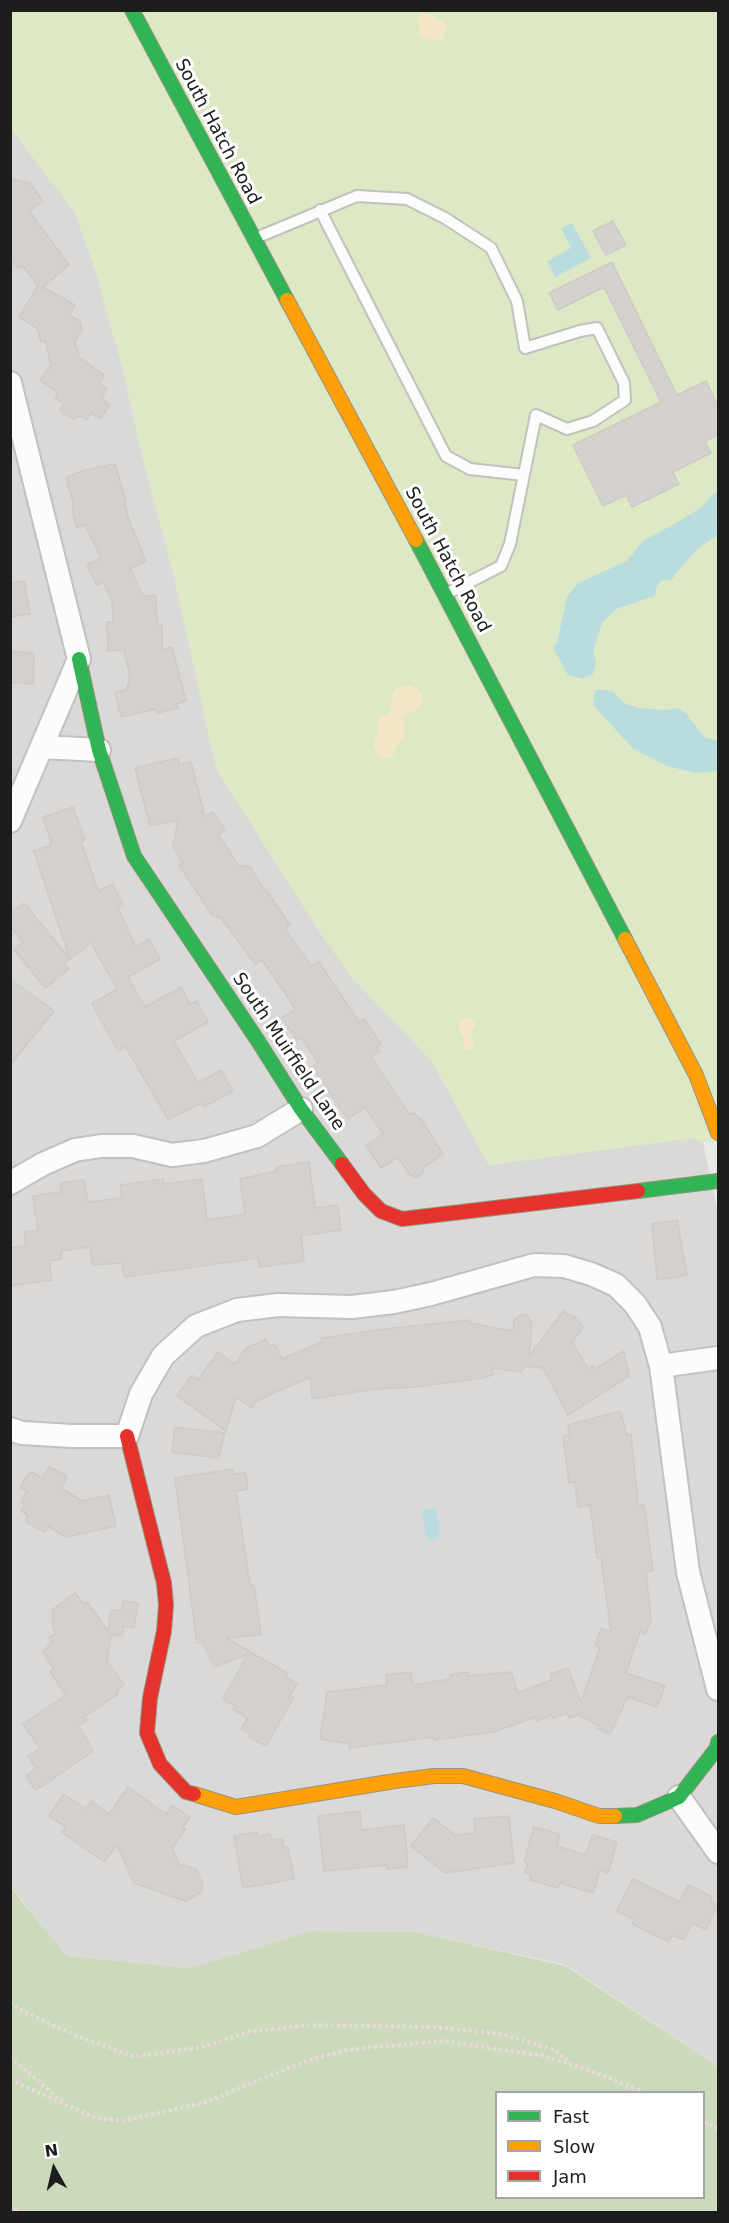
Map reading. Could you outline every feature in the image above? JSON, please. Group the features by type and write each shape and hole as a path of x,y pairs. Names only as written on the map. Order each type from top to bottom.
{"street":[{"name":"South Hatch Road","path":"132,10 445,595 696,1075 718,1133"},
{"path":"10,383 79,659 10,821"},
{"name":"South Muirfield Lane","path":"79,659 99,750 134,856 301,1109 364,1194 381,1211 402,1219 718,1181"},
{"path":"42,747 99,750"},
{"path":"10,1183 43,1164 75,1150 101,1146 133,1146 172,1155 204,1151 257,1136 301,1109"},
{"path":"718,1689 688,1572 661,1366 650,1327 635,1304 616,1285 564,1266 534,1265 394,1302 352,1307 278,1305 237,1310 196,1326 163,1356 141,1394 127,1436 164,1583 166,1605 164,1631 150,1698 147,1733 160,1764 186,1792 236,1807 395,1781 434,1776 464,1776 555,1801 599,1816 637,1815 680,1797 717,1749 718,1742"},
{"path":"661,1366 718,1358"},
{"path":"10,1429 22,1433 72,1436 127,1436"},
{"path":"680,1797 718,1852"}],"lane":[{"path":"253,239 357,196 407,199 445,218 491,248 517,300 525,348 597,328 624,383 625,400 592,421 567,429 536,415 510,544 501,566 445,595"},
{"path":"320,210 446,456 470,469 524,474"}],"path":[{"path":"10,2003 44,2021 134,2056 201,2047 249,2032 308,2025 435,2027 501,2034 555,2050 573,2065"},
{"path":"10,2080 96,2118 123,2121 206,2102 259,2079 346,2050 443,2041 539,2055 573,2065 641,2091"},
{"path":"10,2057 69,2107"},
{"path":"10,2206 18,2212"}],"shaded area":[{"path":"10,127 75,212 96,272 174,576 216,768 319,931 354,980 432,1061 489,1165 692,1138 703,1142 718,1214 718,2067 566,1965 416,1932 312,1931 190,1968 67,1956 11,1887"}],"green space":[{"path":"11,11 718,11 718,1142 703,1142 692,1138 489,1165 432,1061 354,980 319,931 216,768 174,576 96,272 75,212 11,127"},
{"path":"10,1887 67,1956 190,1968 312,1931 416,1932 566,1966 718,2067 718,2212 11,2212"}],"sand":[{"path":"426,13 445,23 443,41 420,38 418,18"},
{"path":"409,685 418,689 423,701 414,711 405,714 403,718 405,736 396,747 393,756 379,757 373,745 378,732 379,716 388,715 391,711 392,695 395,689"},
{"path":"471,1018 476,1025 471,1033 474,1048 470,1051 464,1048 464,1038 458,1028 461,1019"}],"water":[{"path":"572,223 591,258 555,277 547,261 571,248 561,228"},
{"path":"718,492 718,535 696,550 670,581 665,579 657,585 655,596 618,608 602,623 593,651 596,662 593,674 583,679 568,675 553,648 557,643 567,597 578,583 627,561 643,541 703,506 713,494"},
{"path":"596,689 612,691 626,704 639,708 665,710 678,708 687,714 704,737 718,741 718,771 695,773 667,766 632,748 595,707 593,700"},
{"path":"436,1508 440,1537 430,1541 430,1538 426,1538 422,1510"}],"building":[{"path":"10,179 30,183 43,201 29,211 69,265 43,287 75,305 69,315 80,321 82,329 75,342 79,357 104,375 99,383 107,389 101,398 110,405 100,419 91,413 86,420 80,416 73,419 60,410 64,404 55,398 58,393 40,380 51,365 45,340 41,342 37,328 19,317 38,286 23,266 19,269 10,258"},
{"path":"613,221 626,245 606,255 593,231"},
{"path":"612,262 677,395 706,381 718,406 718,435 705,441 711,453 673,472 679,484 632,507 626,495 603,506 573,445 661,402 604,287 558,310 549,293"},
{"path":"115,464 129,520 146,561 130,569 143,596 156,596 157,625 162,625 162,650 172,647 186,701 176,704 178,708 158,713 156,709 121,717 115,692 126,690 130,677 124,650 108,651 107,622 113,622 112,601 103,582 97,585 87,565 101,558 85,525 76,527 67,479 82,471"},
{"path":"24,581 30,614 10,617 10,583"},
{"path":"10,651 34,653 33,684 10,682"},
{"path":"178,758 179,765 191,762 205,817 213,812 225,830 218,834 238,865 251,867 264,890 267,891 290,925 285,929 311,966 318,961 359,1022 364,1019 381,1044 377,1047 380,1051 371,1057 409,1114 414,1113 421,1119 443,1154 424,1167 423,1173 417,1177 410,1175 398,1157 381,1168 366,1146 383,1134 365,1107 348,1119 312,1067 318,1063 301,1037 297,1040 282,1018 295,1009 285,993 262,960 255,964 221,918 213,916 179,865 183,863 173,847 178,820 150,826 135,768"},
{"path":"73,807 85,840 81,841 98,891 113,884 123,905 118,908 136,947 149,939 160,959 128,977 145,1007 181,987 190,1004 197,1001 208,1022 174,1041 198,1083 221,1070 233,1091 204,1107 202,1103 168,1119 125,1046 118,1051 92,1004 117,989 91,943 70,959 34,851 52,845 43,817"},
{"path":"24,903 70,959 64,963 69,969 45,988 14,949 23,942 10,926 10,914"},
{"path":"10,979 54,1011 10,1065"},
{"path":"309,1162 315,1208 338,1205 341,1230 301,1236 304,1261 260,1267 258,1258 124,1277 122,1263 93,1265 90,1247 61,1251 62,1259 49,1261 52,1280 10,1286 10,1248 26,1246 24,1232 38,1230 33,1196 61,1192 60,1183 84,1180 88,1202 122,1198 120,1185 163,1179 164,1184 202,1179 207,1220 245,1214 240,1179 277,1171 276,1167"},
{"path":"677,1220 687,1275 657,1280 652,1224"},
{"path":"563,1311 568,1315 573,1315 583,1327 572,1342 588,1369 593,1366 595,1369 624,1351 629,1376 568,1415 543,1368 526,1366 521,1372 492,1368 493,1375 482,1378 312,1398 310,1377 256,1401 251,1408 236,1397 226,1431 177,1396 192,1375 198,1380 218,1352 235,1364 245,1349 266,1339 269,1346 275,1344 282,1359 322,1342 321,1338 470,1320 470,1323 513,1331 514,1320 521,1315 527,1315 532,1323 529,1357"},
{"path":"620,1411 627,1435 631,1434 638,1505 644,1504 653,1571 646,1572 651,1620 646,1634 640,1631 626,1673 665,1686 657,1707 628,1697 610,1734 578,1715 569,1718 567,1713 553,1718 552,1715 536,1721 535,1717 494,1732 434,1740 433,1737 349,1748 349,1744 320,1739 327,1692 387,1685 386,1675 411,1672 413,1685 450,1679 450,1675 468,1672 468,1676 511,1672 518,1693 552,1680 550,1674 568,1668 581,1702 600,1647 595,1646 601,1628 611,1632 601,1558 597,1558 590,1505 578,1507 575,1482 569,1483 563,1436 569,1435 568,1425"},
{"path":"175,1427 225,1433 218,1458 172,1452"},
{"path":"49,1467 66,1475 67,1478 61,1488 82,1501 109,1495 116,1526 66,1537 48,1526 45,1532 26,1522 28,1515 21,1511 25,1504 21,1502 27,1491 21,1488 21,1485 29,1473 32,1472 42,1478"},
{"path":"233,1469 234,1474 246,1473 248,1489 236,1491 250,1585 254,1585 261,1635 226,1638 287,1673 285,1676 297,1684 289,1697 294,1697 266,1746 249,1737 250,1734 241,1729 248,1718 233,1709 235,1706 223,1699 248,1654 214,1667 203,1642 197,1643 175,1478"},
{"path":"75,1593 84,1604 87,1602 108,1631 111,1610 122,1611 123,1601 138,1603 134,1628 124,1626 122,1636 111,1635 107,1661 124,1685 116,1691 118,1694 84,1717 87,1720 79,1726 93,1751 35,1790 26,1776 36,1768 28,1756 40,1748 23,1724 66,1695 50,1672 54,1670 43,1652 52,1642 49,1637 56,1633 53,1629 52,1610"},
{"path":"128,1787 166,1814 172,1805 190,1817 183,1827 186,1829 172,1848 179,1864 196,1869 203,1885 200,1893 185,1901 134,1883 117,1845 104,1862 62,1832 66,1827 49,1816 64,1794 86,1809 92,1801 109,1814"},
{"path":"360,1811 362,1830 404,1825 408,1867 387,1869 387,1865 324,1871 318,1816"},
{"path":"509,1816 514,1863 445,1873 411,1846 433,1818 455,1835 476,1833 474,1819"},
{"path":"534,1827 560,1834 557,1846 586,1855 592,1835 617,1842 608,1873 600,1870 593,1893 560,1883 558,1888 530,1880 531,1875 525,1873 528,1862 524,1862"},
{"path":"257,1832 258,1836 270,1834 271,1840 282,1838 284,1848 288,1847 294,1879 243,1888 234,1836"},
{"path":"633,1879 680,1902 688,1885 712,1897 710,1900 718,1905 706,1930 692,1923 684,1940 672,1935 669,1942 632,1924 635,1920 617,1911"}],"traffic: fast":[{"path":"132,10 287,300"},
{"path":"416,540 625,939"},
{"path":"79,659 99,750 134,856 301,1109 342,1164"},
{"path":"638,1191 718,1181"},
{"path":"615,1816 637,1815 679,1797 717,1748 718,1742"}],"traffic: slow":[{"path":"287,300 416,540"},
{"path":"625,939 696,1075 718,1133"},
{"path":"194,1794 236,1807 395,1781 434,1776 463,1776 555,1801 599,1816 615,1816"}],"traffic: jam":[{"path":"342,1164 364,1194 381,1211 402,1219 638,1191"},
{"path":"127,1436 164,1583 166,1605 164,1631 150,1698 147,1733 160,1764 186,1792 194,1794"}]}
